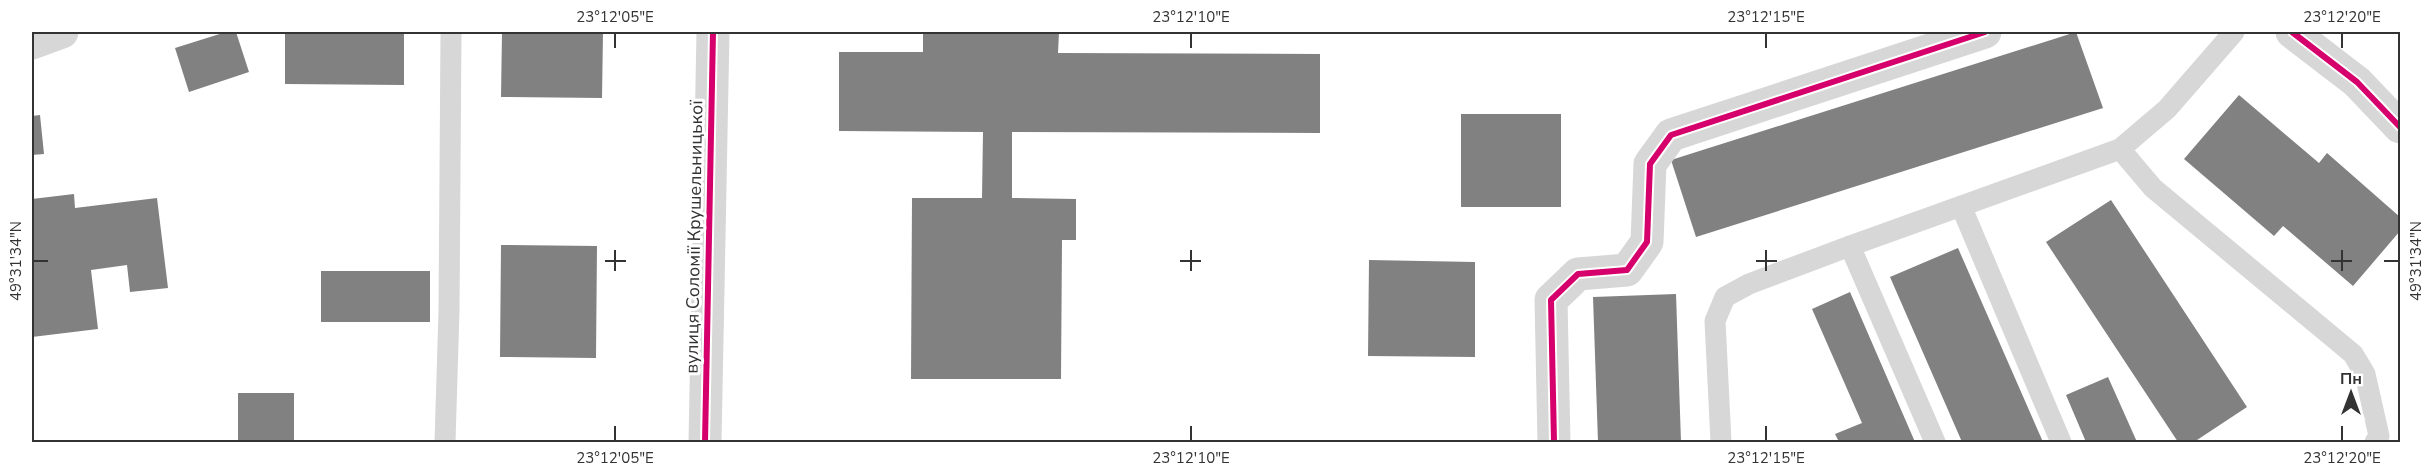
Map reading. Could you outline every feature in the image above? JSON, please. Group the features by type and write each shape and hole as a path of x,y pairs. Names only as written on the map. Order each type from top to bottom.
{"street":[{"path":"32,43 62,32"},
{"name":"вулиця Соломії Крушельницької","path":"705,442 713,32"},
{"path":"1554,442 1551,300 1578,274 1627,270 1647,242 1650,164 1671,135 1985,32"},
{"path":"2292,32 2357,82 2400,127"}],"lane":[{"path":"445,442 449,311 451,32"},
{"path":"1720,442 1715,321 1725,297 1749,284 1850,246 2120,149 2166,109 2234,32"},
{"path":"2120,149 2153,188 2353,354 2365,374 2379,436 2375,442"},
{"path":"1960,206 2061,442"},
{"path":"1850,246 1935,442"}],"building":[{"path":"226,32 236,32 249,72 189,92 175,48"},
{"path":"502,32 603,32 602,98 501,97"},
{"path":"923,32 1059,32 1058,53 1320,54 1320,133 1012,132 1012,198 1076,199 1076,240 1062,240 1061,379 911,379 912,198 982,198 983,132 839,131 839,52 923,52"},
{"path":"2076,32 2103,108 1696,237 1671,160"},
{"path":"285,33 404,34 404,85 285,84"},
{"path":"2239,95 2319,163 2327,153 2400,217 2400,231 2353,286 2283,226 2274,236 2184,159"},
{"path":"1461,114 1561,114 1561,207 1461,207"},
{"path":"40,115 44,154 32,155 32,116"},
{"path":"74,194 75,208 157,198 168,288 130,292 127,265 91,270 98,329 32,337 32,199"},
{"path":"2111,200 2247,407 2194,442 2178,442 2046,242"},
{"path":"501,245 597,246 596,358 500,357"},
{"path":"1958,248 2043,442 1962,442 1890,277"},
{"path":"1369,260 1475,262 1475,357 1368,356"},
{"path":"321,271 430,271 430,322 321,322"},
{"path":"1850,292 1915,442 1839,442 1835,434 1862,423 1812,309"},
{"path":"1676,294 1681,442 1598,442 1593,297"},
{"path":"2108,377 2137,442 2086,442 2066,395"},
{"path":"238,393 294,393 294,442 238,442"}],"cycle path":[{"path":"705,442 713,32"},
{"path":"1554,442 1551,300 1578,274 1627,270 1647,242 1650,164 1671,135 1985,32"},
{"path":"2292,32 2357,82 2400,127"}]}
